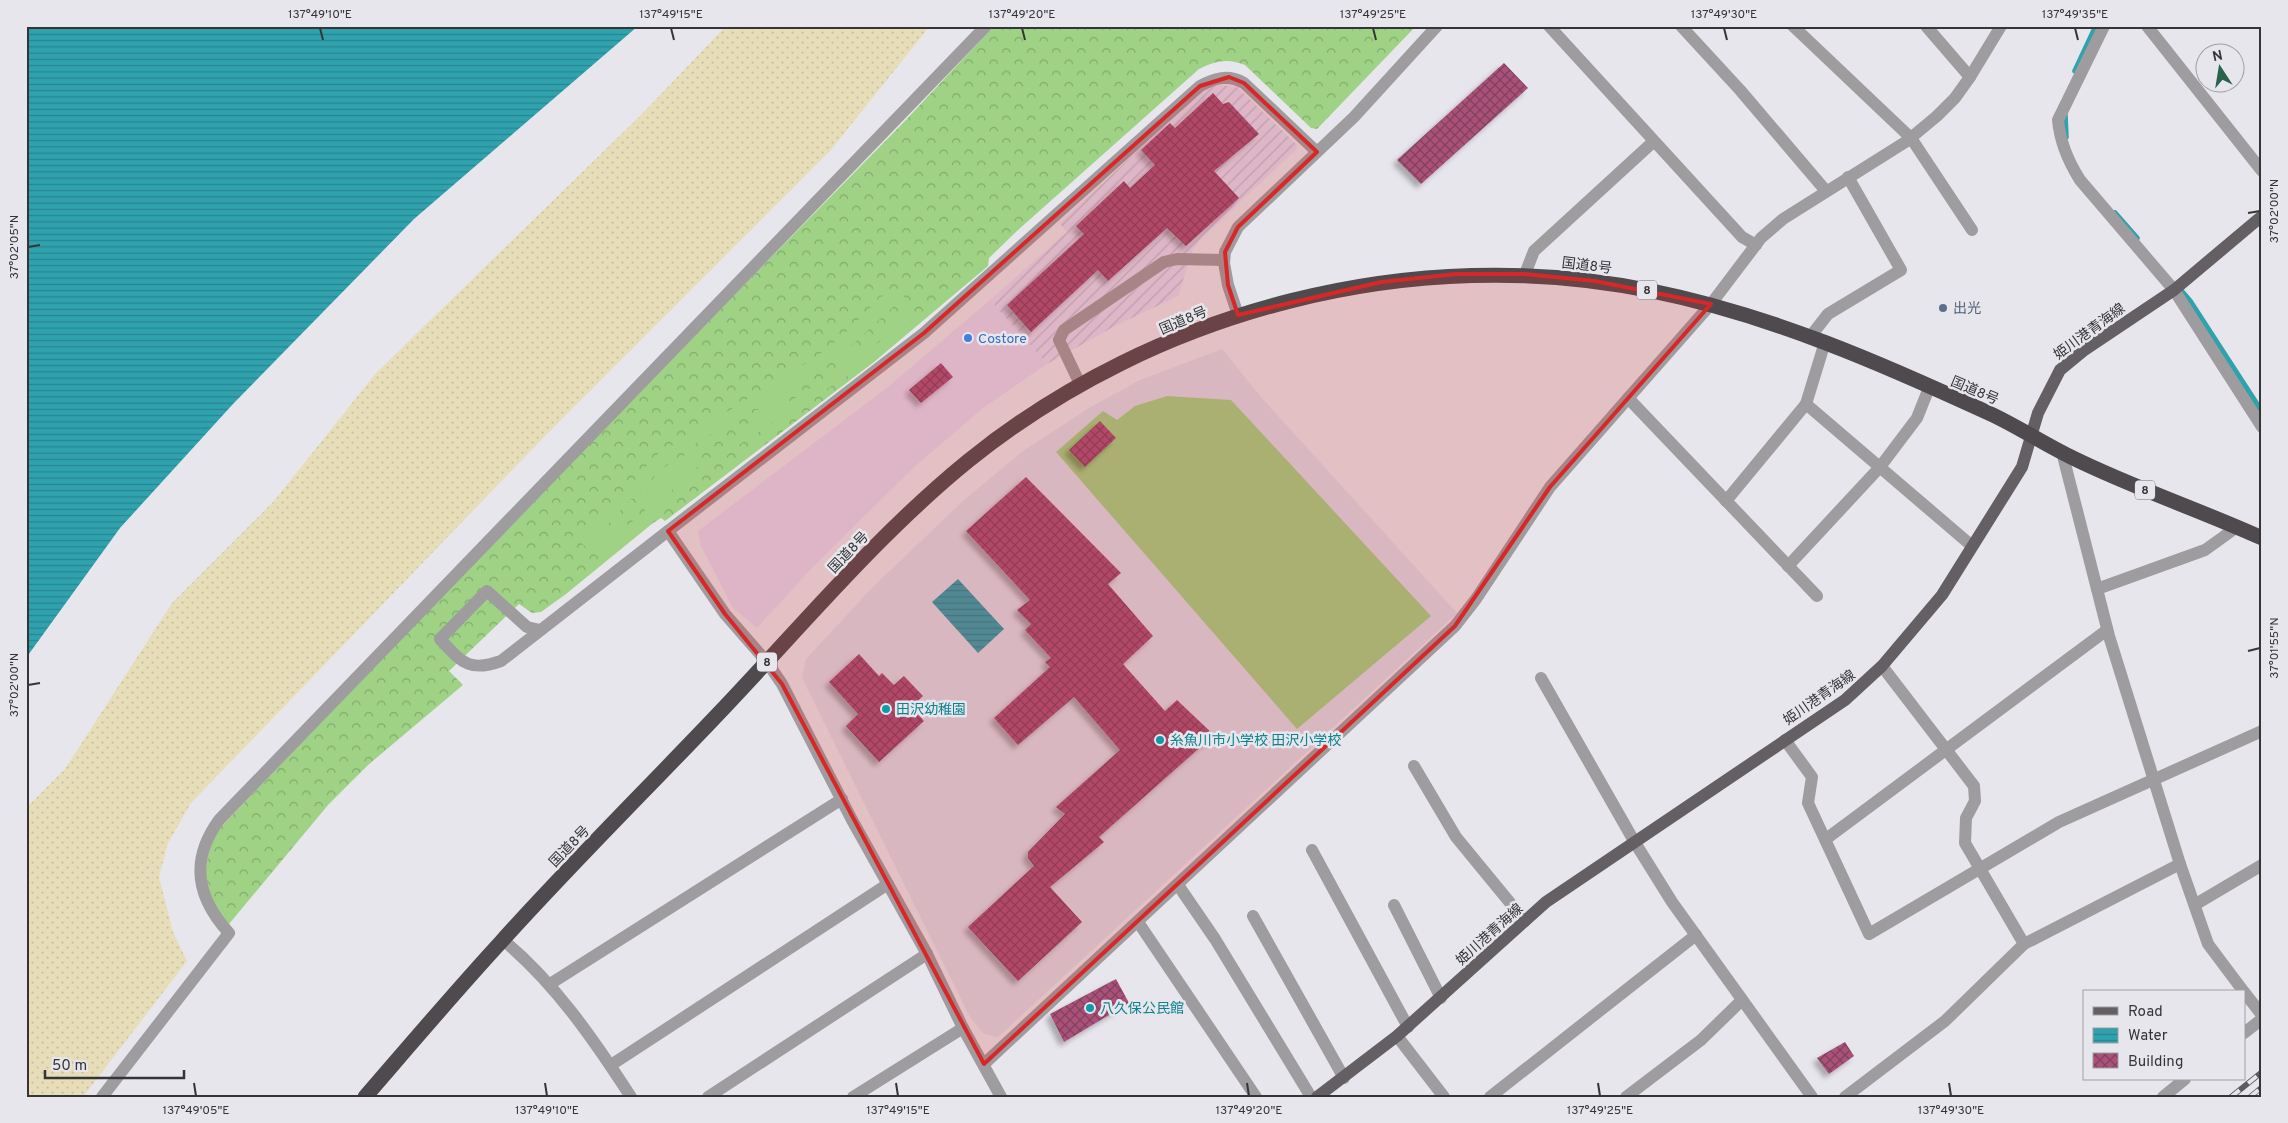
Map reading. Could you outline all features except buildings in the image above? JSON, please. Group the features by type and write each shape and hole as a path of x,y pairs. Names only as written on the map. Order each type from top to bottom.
{"highway":[{"name":"国道8号","path":"365,1097 503,940 851,572 937,487 1022,420 1080,384 1168,343 1238,315 1298,299 1381,282 1456,274 1525,274 1604,282 1711,304 1780,324 1825,342 1991,414 2062,452 2148,492 2262,538"}],"main road":[{"name":"姫川港青海線","path":"1317,1097 1408,1027 1546,902 1844,700 1882,666 1942,596 2022,467 2044,399 2060,370 2083,351 2174,290 2262,216"}],"street":[{"path":"102,1097 229,933 209,908 200,878 202,848 219,820 986,26"},
{"path":"1238,315 1228,285 1224,260 1228,245 1238,227 1386,83 1437,26"},
{"path":"1549,26 1653,142 1742,237 1756,245"},
{"path":"1681,26 1826,191"},
{"path":"1793,26 1911,138 1972,230"},
{"path":"1926,26 1970,77"},
{"path":"984,1064 1455,626 1476,599 1550,488 1711,304 1756,245 1783,220 1911,138 1955,98 2001,26"},
{"path":"2104,26 2058,120 2059,137 2068,161 2080,180 2174,290 2262,427"},
{"path":"2147,26 2262,172"},
{"path":"540,630 527,628 488,591 440,639 465,663 475,667 486,666 500,661 668,531 924,332 1200,86 1222,78 1236,78 1244,83 1317,152"},
{"path":"1525,274 1534,251 1653,142"},
{"path":"1810,337 1828,314 1901,270 1848,177"},
{"path":"1080,384 1058,340 1064,330 1164,262 1177,258 1224,260"},
{"path":"1726,501 1806,404 1825,342"},
{"path":"1788,566 1880,467 1917,418 1928,388"},
{"path":"1628,398 1817,596"},
{"path":"1806,404 1972,546"},
{"path":"2062,452 2108,630 2152,780 2180,864 2196,904 2208,944 2242,990"},
{"path":"2097,590 2205,550 2237,527"},
{"path":"668,531 725,614 767,662 782,684 842,800 928,954 963,1028 1001,1097"},
{"path":"1826,839 2108,630"},
{"path":"1882,666 1974,786 1976,801 1966,818 1965,843 2024,944"},
{"path":"1541,678 1634,841 1696,935 1812,1097"},
{"path":"1785,740 1812,777 1808,803 1869,934 2059,822 2262,731"},
{"path":"1414,766 1456,837 1525,921"},
{"path":"550,984 842,800"},
{"path":"1312,850 1408,1027"},
{"path":"1845,1097 1944,1021 2024,944 2180,864"},
{"path":"2196,904 2262,865"},
{"path":"611,1065 888,884"},
{"path":"1178,885 1215,939 1311,1097"},
{"path":"1394,905 1441,998"},
{"path":"1253,916 1344,1078"},
{"path":"1138,922 1256,1097"},
{"path":"1490,1097 1696,935"},
{"path":"503,940 550,984 611,1065 631,1097"},
{"path":"708,1097 928,954"},
{"path":"2246,995 2262,1017 2246,1031"},
{"path":"1626,1097 1701,1040 1742,1000"},
{"path":"853,1097 963,1028"},
{"path":"1397,1036 1444,1097"},
{"path":"2163,1097 2184,1080"}],"highlighted area":[{"path":"1229,77 1244,83 1317,152 1238,227 1225,252 1228,285 1238,315 1381,282 1456,274 1525,274 1595,281 1711,304 1550,487 1455,626 984,1064 782,684 725,614 668,531 924,333 1200,86"}],"shaded area":[{"path":"1219,85 1237,87 1297,145 1297,149 1203,236 1193,249 1178,296 1115,326 1047,364 990,300 1067,232 1059,223 1202,92 1209,87"},
{"path":"990,300 1047,364 983,408 914,467 809,571 757,628 733,608 701,546 698,531 888,387"},
{"path":"1222,349 1261,397 1457,613 998,1037 984,1034 970,1017 802,678 806,659 873,587 964,500 1023,451 1089,408 1140,380"}],"green space":[{"path":"994,26 1416,26 1317,129 1311,128 1245,65 1222,61 1199,69 1018,230 989,258 988,266 874,362 665,521 661,518 653,523 541,612 532,613 519,604 449,671 463,685 368,765 328,805 229,924 214,909 207,887 206,867 208,857 219,829 578,454 904,122"},
{"path":"893,293 901,295 910,302 915,314 913,319 891,344 871,361 740,444 648,525 597,556 581,543 655,456 816,357 843,336 880,297","holes":["894,306 900,308 902,315 899,320 872,348 851,357 849,355 849,348","834,361 840,362 839,370 787,403 782,402 779,397","751,409 758,409 761,416 730,439 670,496 660,499 654,497 654,495 674,489 703,460 698,452 675,460 654,477 651,492 648,492 647,479 659,466","635,498 644,502 645,513 615,533 610,533 609,523 631,499"]},
{"path":"1167,396 1231,400 1431,616 1297,729 1056,452 1103,411 1117,420 1135,406"}],"sand":[{"path":"726,26 930,26 830,151 547,434 191,803 168,843 159,877 173,932 187,961 83,1097 26,1097 26,808 65,769 172,603 274,501 376,373 643,113"}],"water":[{"path":"26,26 638,26 414,219 233,404 120,528 26,658"},
{"path":"958,579 1004,629 978,653 932,602"}],"waterway":[{"path":"2075,71 2096,26"},
{"path":"2065,114 2066,137"},
{"path":"2115,213 2137,238"},
{"path":"2178,287 2190,301 2262,412"}],"railway":[{"path":"2231,1097 2262,1072"},
{"path":"2250,1097 2262,1087"}],"place":[{"name":"出光","path":"1943,308"},
{"name":"Costore","path":"968,338"},
{"name":"田沢幼稚園","path":"886,709"},
{"name":"糸魚川市小学校 田沢小学校","path":"1160,740"},
{"name":"八久保公民館","path":"1090,1008"}]}
